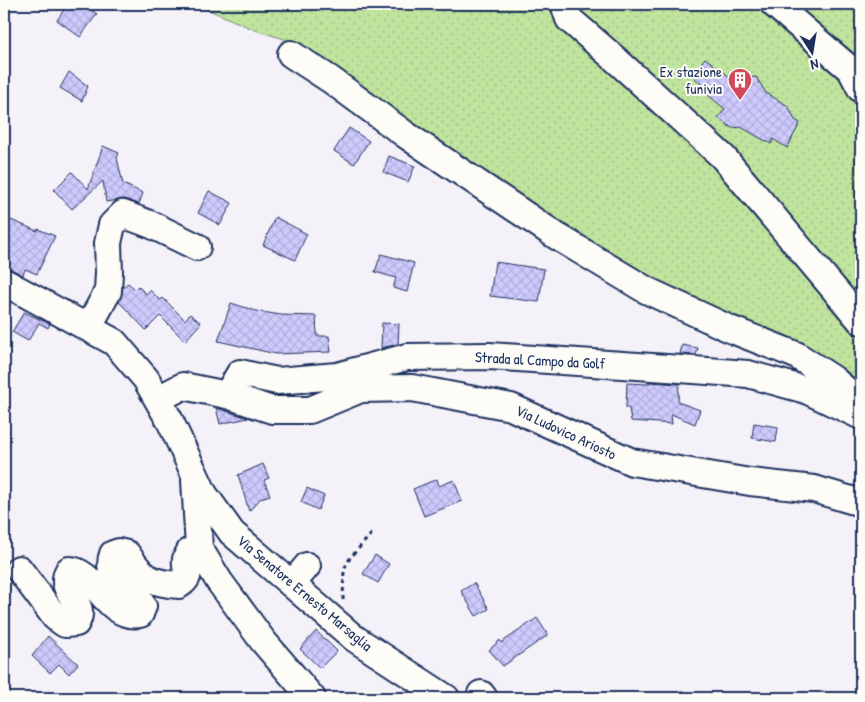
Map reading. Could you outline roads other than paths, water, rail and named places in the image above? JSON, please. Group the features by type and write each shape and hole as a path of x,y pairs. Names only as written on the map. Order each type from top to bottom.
{"street":[{"path":"564,4 569,19 723,157 861,321"},
{"path":"774,4 851,70 861,89"},
{"path":"291,54 331,80 406,135 558,237 646,290 730,329 796,355 832,379 861,403"},
{"path":"88,328 108,291 108,243 112,225 123,214 197,246"},
{"name":"Via Senatore Ernesto Marsaglia","path":"4,282 114,342 146,378 170,421 194,476 204,494 232,533 300,575 354,638 446,698"},
{"name":"Strada al Campo da Golf","path":"227,395 240,373 277,381 337,376 407,357 489,356 748,374 806,390 861,416"},
{"name":"Via Ludovico Ariosto","path":"158,399 183,386 227,395 272,410 310,410 361,389 412,388 511,407 632,462 740,481 814,489 861,502"},
{"path":"194,476 199,548 219,581 263,641 312,698"},
{"path":"19,569 55,618 65,624 76,623 80,617 79,610 66,586 66,577 69,570 76,570 83,575 114,607 131,616 140,614 143,606 137,596 118,581 110,561 113,554 119,552 127,554 136,568 149,580 179,585 186,580 189,573 186,559 190,551 199,548"}],"place":[{"name":"Ex stazione funivia","path":"740,101"}]}
